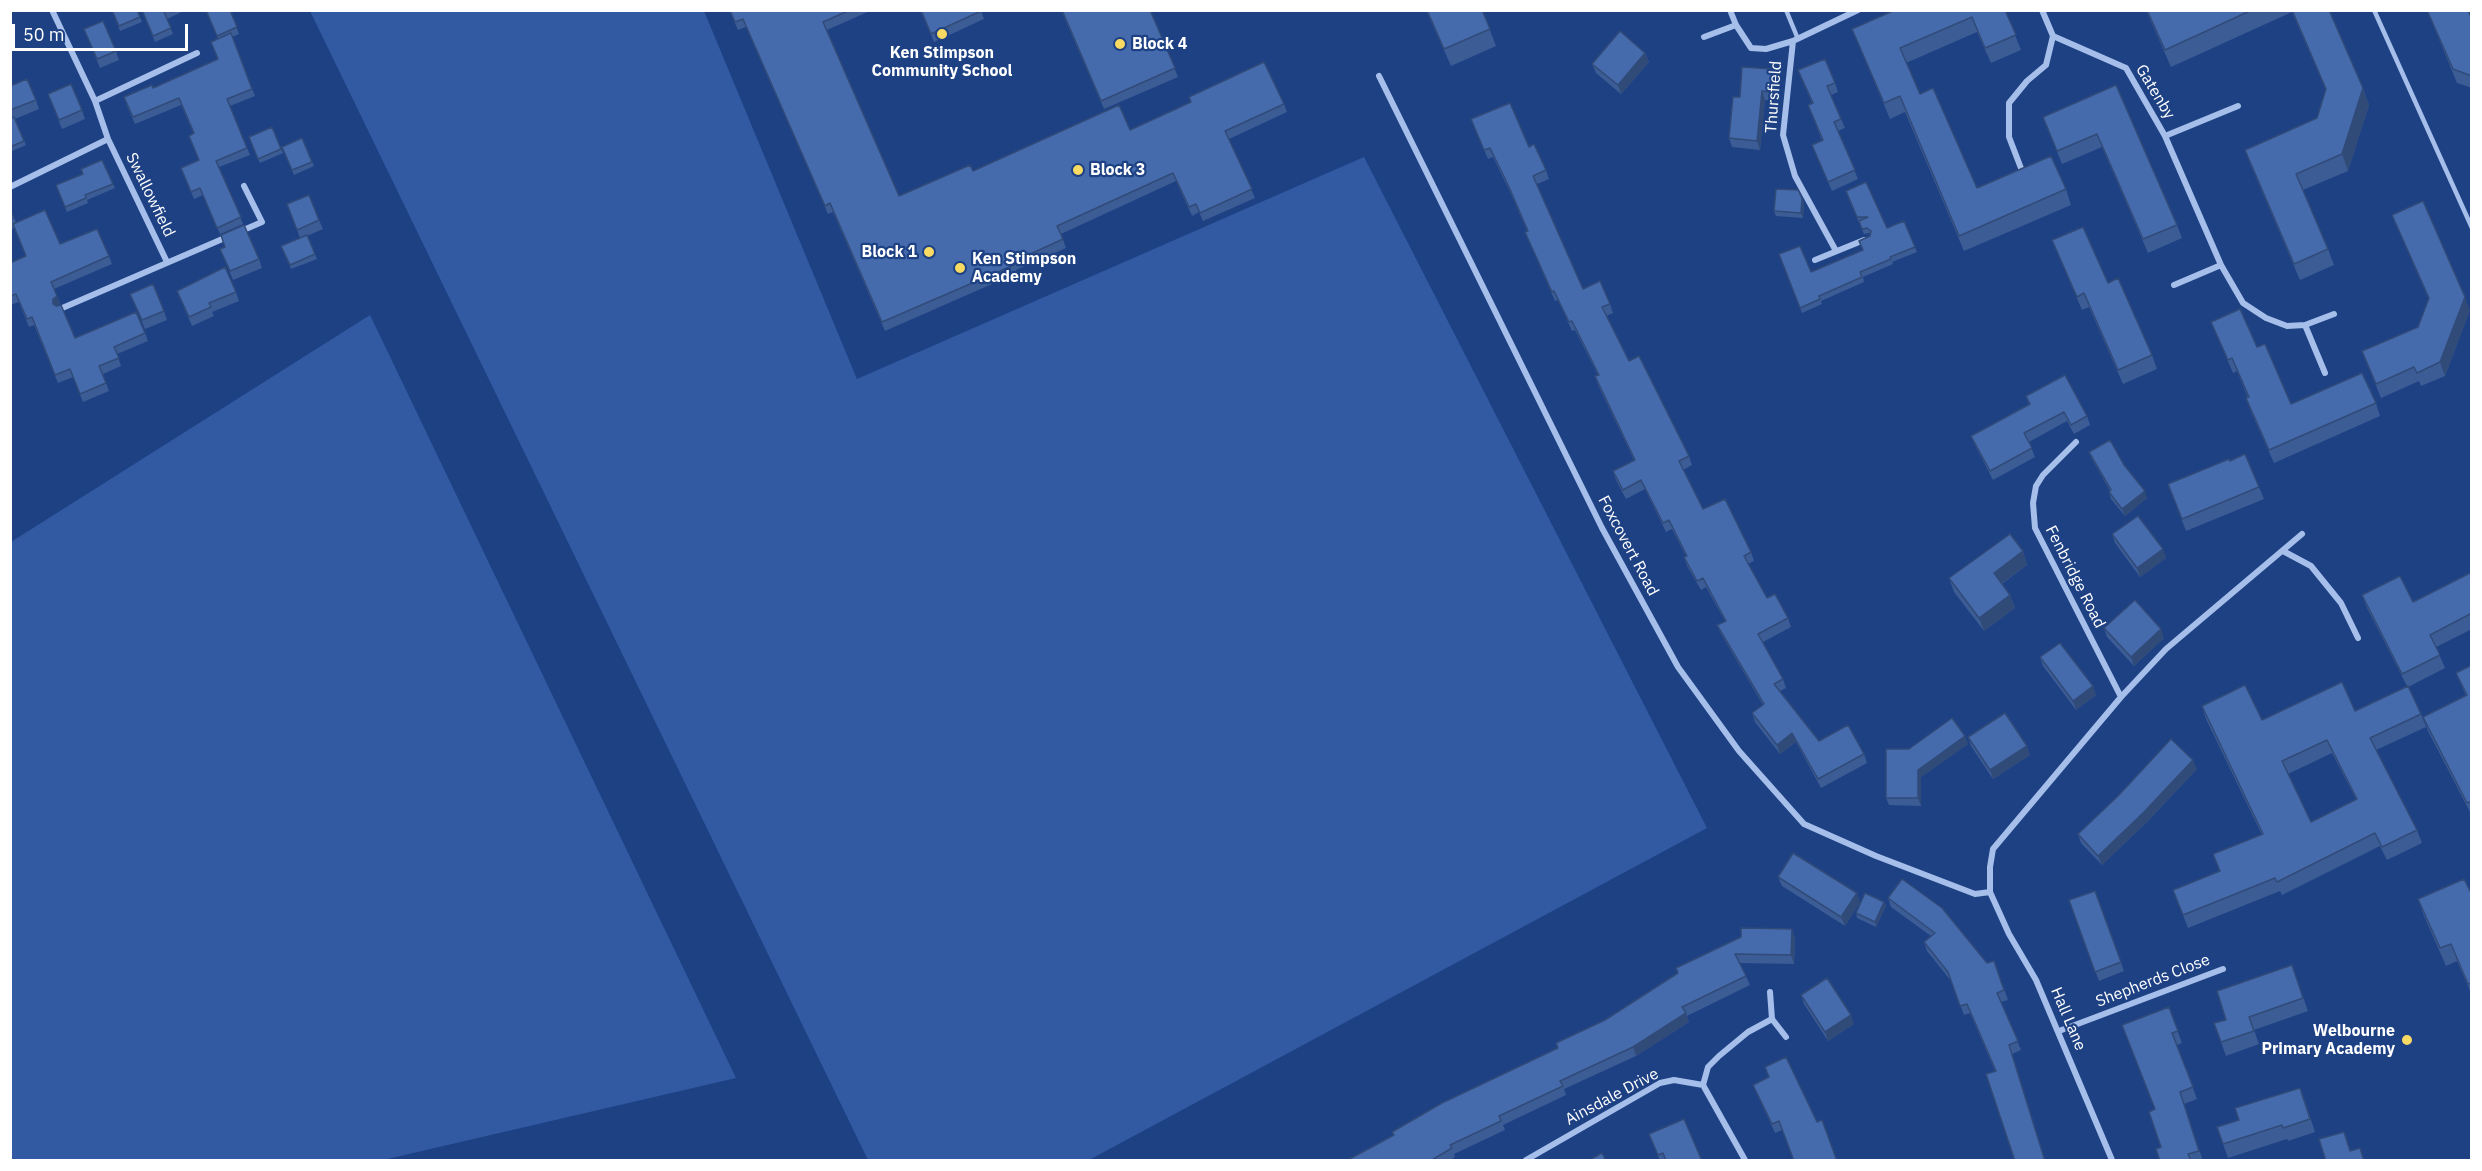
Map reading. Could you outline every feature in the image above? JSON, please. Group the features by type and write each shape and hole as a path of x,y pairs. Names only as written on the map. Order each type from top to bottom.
{"street":[{"name":"Swallowfield","path":"52,10 95,101 108,139 167,262"},
{"path":"1730,10 1736,25 1751,48 1766,49 1795,40 1858,10"},
{"path":"2024,176 2009,137 2009,103 2027,81 2046,65 2053,36 2042,10"},
{"path":"1704,37 1736,25"},
{"name":"Gatenby","path":"2053,36 2126,68 2165,136 2221,265 2243,303 2266,318 2287,326 2305,325 2334,314"},
{"name":"Thursfield","path":"1795,40 1782,135 1795,176 1836,251"},
{"path":"95,101 197,53"},
{"name":"Foxcovert Road","path":"1379,76 1602,528 1678,667 1739,751 1804,824 1876,856 1976,894 1990,892"},
{"name":"Gatenby","path":"2165,136 2238,106"},
{"name":"Swallowfield","path":"10,188 108,139"},
{"name":"Swallowfield","path":"60,309 262,222 244,186"},
{"path":"1815,261 1868,238"},
{"path":"2174,285 2221,265"},
{"path":"2305,325 2325,373"},
{"name":"Fenbridge Road","path":"2076,442 2043,475 2036,486 2033,503 2035,528 2121,697"},
{"path":"1990,892 1993,849 2121,697 2166,649 2302,534"},
{"path":"2283,551 2312,566 2341,603 2358,638"},
{"name":"Hall Lane","path":"1990,892 2009,934 2036,980 2112,1161"},
{"name":"Shepherds Close","path":"2059,1031 2223,969"},
{"path":"1770,992 1772,1019 1786,1037"},
{"path":"1745,1161 1703,1084 1708,1067 1719,1056 1748,1032 1772,1019"},
{"name":"Ainsdale Drive","path":"1526,1161 1660,1083 1674,1080 1703,1084"}],"lane":[{"path":"1786,10 1795,40"},
{"path":"2374,10 2472,228"}],"shaded area":[{"path":"310,11 704,11 857,379 1364,157 1707,828 1089,1160 868,1160"},
{"path":"370,315 736,1078 383,1160 11,1160 11,542"}],"building":[{"path":"112,10 137,10 140,17 119,26"},
{"path":"142,10 169,10 164,12 171,28 153,36"},
{"path":"206,10 230,10 237,27 217,36"},
{"path":"730,10 850,10 823,22 899,196 970,165 973,171 1119,105 1130,130 1191,102 1189,97 1264,62 1284,104 1225,131 1252,189 1200,213 1196,204 1189,207 1173,173 1057,226 1063,239 1013,262 1014,265 882,322 830,203 825,206 743,19 735,22"},
{"path":"921,10 981,10 981,11 931,34"},
{"name":"Block 4","path":"1062,10 1150,10 1175,68 1101,101"},
{"path":"1427,10 1482,10 1490,29 1444,49"},
{"path":"1895,10 2005,10 2016,35 1985,48 1972,17 1900,48 1920,94 1933,88 1977,188 2051,156 2066,189 1959,236 1900,96 1884,103 1852,29"},
{"path":"2147,10 2252,10 2165,50"},
{"path":"2292,10 2329,10 2363,88 2342,154 2296,174 2328,249 2294,264 2245,150 2317,118 2326,89"},
{"path":"2427,10 2468,10 2472,20 2472,76 2453,69"},
{"path":"103,21 116,51 97,59 84,29"},
{"path":"1620,31 1645,53 1618,85 1592,64"},
{"path":"231,33 252,89 227,99 247,148 216,161 241,217 217,228 200,188 191,192 181,168 199,160 189,136 194,133 179,98 133,117 124,97 152,85 153,88 218,59 211,42"},
{"path":"1825,59 1835,83 1827,86 1841,119 1834,122 1855,170 1828,182 1812,145 1823,140 1808,105 1813,103 1798,70"},
{"path":"1742,67 1772,69 1771,92 1762,91 1757,141 1729,138 1733,97 1740,97"},
{"path":"27,79 36,100 10,110 10,86"},
{"path":"71,84 82,110 59,120 48,94"},
{"path":"2116,85 2177,225 2143,239 2097,134 2057,151 2043,117"},
{"path":"1510,103 1529,147 1534,144 1546,170 1533,176 1583,289 1600,281 1610,304 1602,307 1629,361 1639,356 1689,456 1679,461 1703,509 1725,499 1751,552 1744,556 1767,598 1775,594 1788,618 1758,634 1783,679 1774,684 1819,741 1848,725 1864,754 1818,779 1792,733 1777,745 1752,713 1764,704 1717,625 1726,621 1703,578 1697,581 1684,557 1687,556 1669,520 1663,523 1641,480 1623,490 1613,471 1635,460 1595,376 1599,375 1572,321 1569,322 1554,291 1552,292 1525,232 1528,231 1509,187 1490,148 1484,150 1471,119"},
{"path":"14,117 24,141 10,147 10,119"},
{"path":"272,127 281,149 258,159 249,137"},
{"path":"302,138 312,162 292,170 282,147"},
{"path":"102,160 113,184 85,195 86,198 65,207 56,185 83,174 81,169"},
{"path":"1866,182 1887,228 1904,221 1915,247 1860,272 1862,277 1819,296 1820,299 1800,308 1779,254 1800,246 1811,272 1863,250 1859,241 1870,236 1871,231 1867,228 1862,229 1859,221 1868,217 1857,217 1846,191"},
{"path":"1776,189 1798,190 1802,198 1801,213 1774,211"},
{"path":"309,195 319,220 297,230 287,204"},
{"path":"2423,201 2465,297 2440,362 2417,373 2414,367 2376,384 2362,351 2418,327 2429,298 2392,215"},
{"path":"45,210 60,244 97,229 109,256 51,282 57,296 53,299 53,304 61,305 75,338 136,312 145,333 114,347 119,358 99,366 106,383 80,394 70,369 55,375 32,317 27,319 16,294 10,296 10,263 26,256 13,224"},
{"path":"244,225 259,259 230,271 220,249 225,247 221,235"},
{"path":"2083,227 2108,283 2118,278 2152,355 2118,370 2084,293 2077,297 2052,240"},
{"path":"307,235 315,254 290,265 281,246"},
{"path":"225,267 236,292 209,303 211,307 189,317 177,291"},
{"path":"153,284 164,311 142,320 130,294"},
{"path":"2240,309 2257,347 2265,344 2291,404 2362,373 2376,403 2269,450 2246,398 2249,397 2232,358 2228,360 2211,322"},
{"path":"2065,375 2087,416 2071,425 2064,412 2024,433 2032,448 1990,471 1971,436 2030,404 2026,396"},
{"path":"2110,440 2124,465 2145,491 2122,509 2109,492 2111,490 2089,452"},
{"path":"2245,454 2259,487 2182,519 2168,484"},
{"path":"2138,516 2163,549 2137,568 2112,534"},
{"path":"2010,534 2023,551 1994,573 2010,595 1979,618 1949,578"},
{"path":"2472,572 2472,613 2430,635 2440,655 2402,674 2362,595 2400,576 2413,602"},
{"path":"2135,600 2161,629 2131,657 2104,628"},
{"path":"2060,643 2093,686 2073,701 2040,657"},
{"path":"2472,665 2472,801 2467,803 2423,717 2467,695 2456,673"},
{"path":"2342,682 2355,711 2408,686 2421,714 2370,738 2417,830 2382,847 2375,833 2277,882 2275,878 2183,915 2173,890 2220,871 2213,854 2263,834 2202,706 2245,685 2262,720","holes":["2327,740 2357,799 2311,822 2282,761"]},
{"path":"2005,713 2027,746 1990,770 1968,737"},
{"path":"1952,718 1965,736 1918,770 1918,798 1886,798 1886,749 1909,749"},
{"path":"2171,739 2193,760 2098,856 2078,834 2118,796"},
{"path":"1793,853 1857,893 1841,917 1778,877"},
{"path":"1902,879 1942,908 1987,963 1994,961 2004,990 1997,993 2018,1041 2009,1045 2045,1161 2015,1161 1986,1074 1996,1071 1967,1004 1960,1006 1948,972 1924,942 1935,933 1888,898"},
{"path":"2464,879 2472,895 2472,983 2468,984 2451,944 2440,948 2418,899"},
{"path":"2095,891 2121,962 2095,972 2069,900"},
{"path":"1865,893 1884,902 1875,922 1856,913"},
{"path":"1741,928 1792,929 1791,955 1735,954 1746,976 1682,1007 1686,1013 1633,1047 1560,1081 1563,1086 1499,1116 1501,1121 1450,1145 1452,1148 1430,1161 1346,1161 1394,1135 1392,1132 1442,1103 1558,1048 1556,1043 1605,1020 1678,973 1676,968 1741,937"},
{"path":"2292,965 2303,998 2249,1017 2254,1031 2221,1042 2214,1023 2226,1020 2217,991"},
{"path":"1827,978 1851,1015 1825,1032 1801,995"},
{"path":"2169,1007 2178,1031 2172,1033 2193,1087 2180,1092 2199,1151 2188,1154 2191,1161 2160,1161 2156,1149 2161,1147 2149,1112 2155,1109 2122,1025"},
{"path":"1786,1057 1817,1122 1822,1120 1837,1161 1794,1161 1779,1121 1772,1124 1753,1085 1769,1077 1765,1067"},
{"path":"2300,1088 2310,1119 2283,1128 2282,1125 2223,1144 2217,1127 2239,1120 2235,1108"},
{"path":"1684,1119 1702,1161 1666,1161 1663,1153 1658,1155 1649,1134"},
{"path":"2344,1132 2350,1151 2360,1148 2364,1161 2326,1161 2319,1139"},
{"path":"1602,1153 1606,1161 1588,1161"}],"place":[{"name":"Ken Stimpson Community School","path":"942,34"},
{"name":"Block 4","path":"1120,44"},
{"name":"Block 3","path":"1078,170"},
{"name":"Block 1","path":"929,252"},
{"name":"Ken Stimpson Academy","path":"960,268"},
{"name":"Welbourne Primary Academy","path":"2407,1040"}]}
